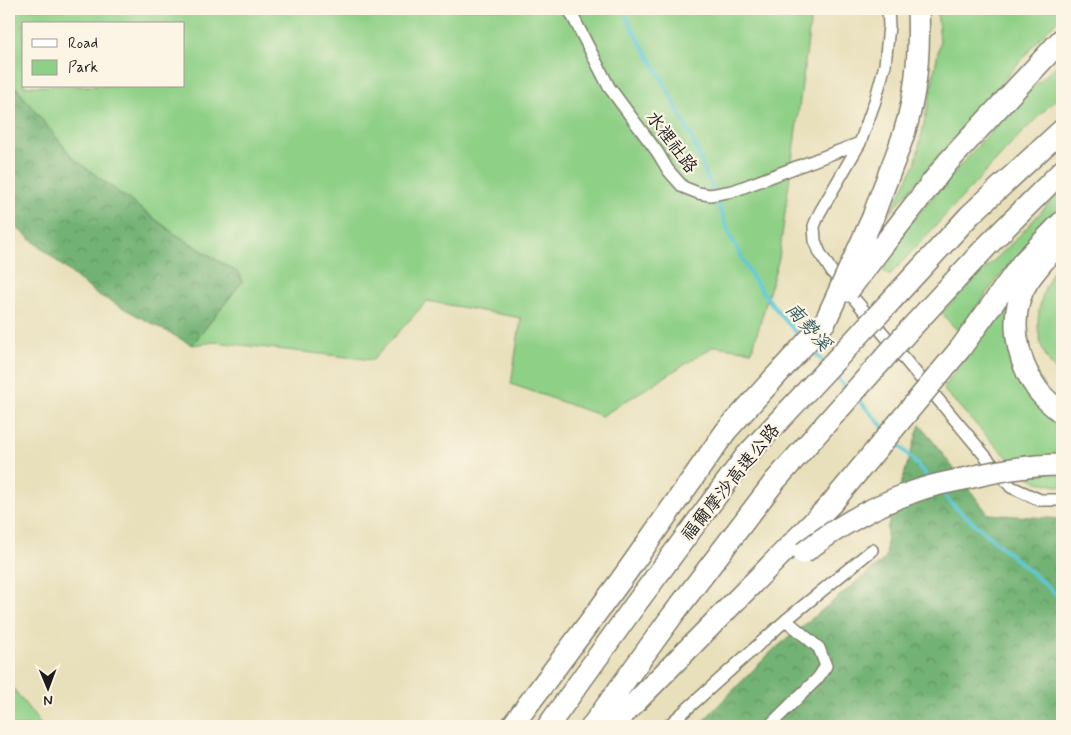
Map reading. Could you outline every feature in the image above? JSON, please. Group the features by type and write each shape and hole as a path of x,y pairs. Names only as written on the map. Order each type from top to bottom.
{"highway":[{"path":"825,322 873,217 909,115 917,76 918,9"},
{"path":"512,726 621,580 726,431 825,322 948,162 1062,39"},
{"name":"福爾摩沙高速公路","path":"548,726 746,456 970,216 1062,130"},
{"name":"福爾摩沙高速公路","path":"592,726 774,481 986,247 1062,171"},
{"path":"612,726 831,504 960,349 1023,262 1062,222"},
{"path":"1062,240 1028,282 1019,300 1016,336 1027,374 1037,390 1062,413"},
{"path":"684,652 780,570 822,538 866,512 914,491 1009,468 1062,465"}],"street":[{"name":"水裡社路","path":"569,9 609,87 658,153 668,170 683,187 698,193 715,195 733,191 860,143"},
{"path":"888,9 889,26 885,66 875,101 860,143 820,212 814,226 815,241 832,272 1011,487 1040,500 1062,500"},
{"path":"668,726 786,620 872,550"},
{"path":"769,726 818,678 826,666 819,648 786,620"}],"green space":[{"path":"9,9 812,9 779,258 752,351 714,346 602,416 511,384 521,318 427,301 373,360 215,342 192,345 242,282 240,274 175,234 74,159 9,79"},
{"path":"937,9 1062,9 1062,16 1040,38 890,213 915,164 940,41"},
{"path":"1062,60 1062,93 1018,137 889,276 876,263 990,133"},
{"path":"9,79 74,159 175,234 240,274 242,282 192,345 95,293 9,221"},
{"path":"1062,189 1062,207 999,277 958,331 941,313 1018,237"},
{"path":"1062,255 1062,378 1050,363 1042,348 1038,317 1046,286"},
{"path":"1023,274 1011,322 1062,422 1062,487 1037,482 1026,475 943,389"},
{"path":"920,424 988,514 1062,519 1062,726 698,726 771,652 886,558 887,529"},
{"path":"9,683 42,726 9,726"}],"waterway":[{"name":"南勢溪","path":"623,9 692,138 730,235 753,279 801,338"},
{"name":"南勢溪","path":"811,349 825,364"},
{"name":"南勢溪","path":"833,373 848,390"},
{"name":"南勢溪","path":"857,398 884,428"},
{"name":"南勢溪","path":"894,439 929,478"},
{"name":"南勢溪","path":"941,491 954,506 1062,599"}]}
